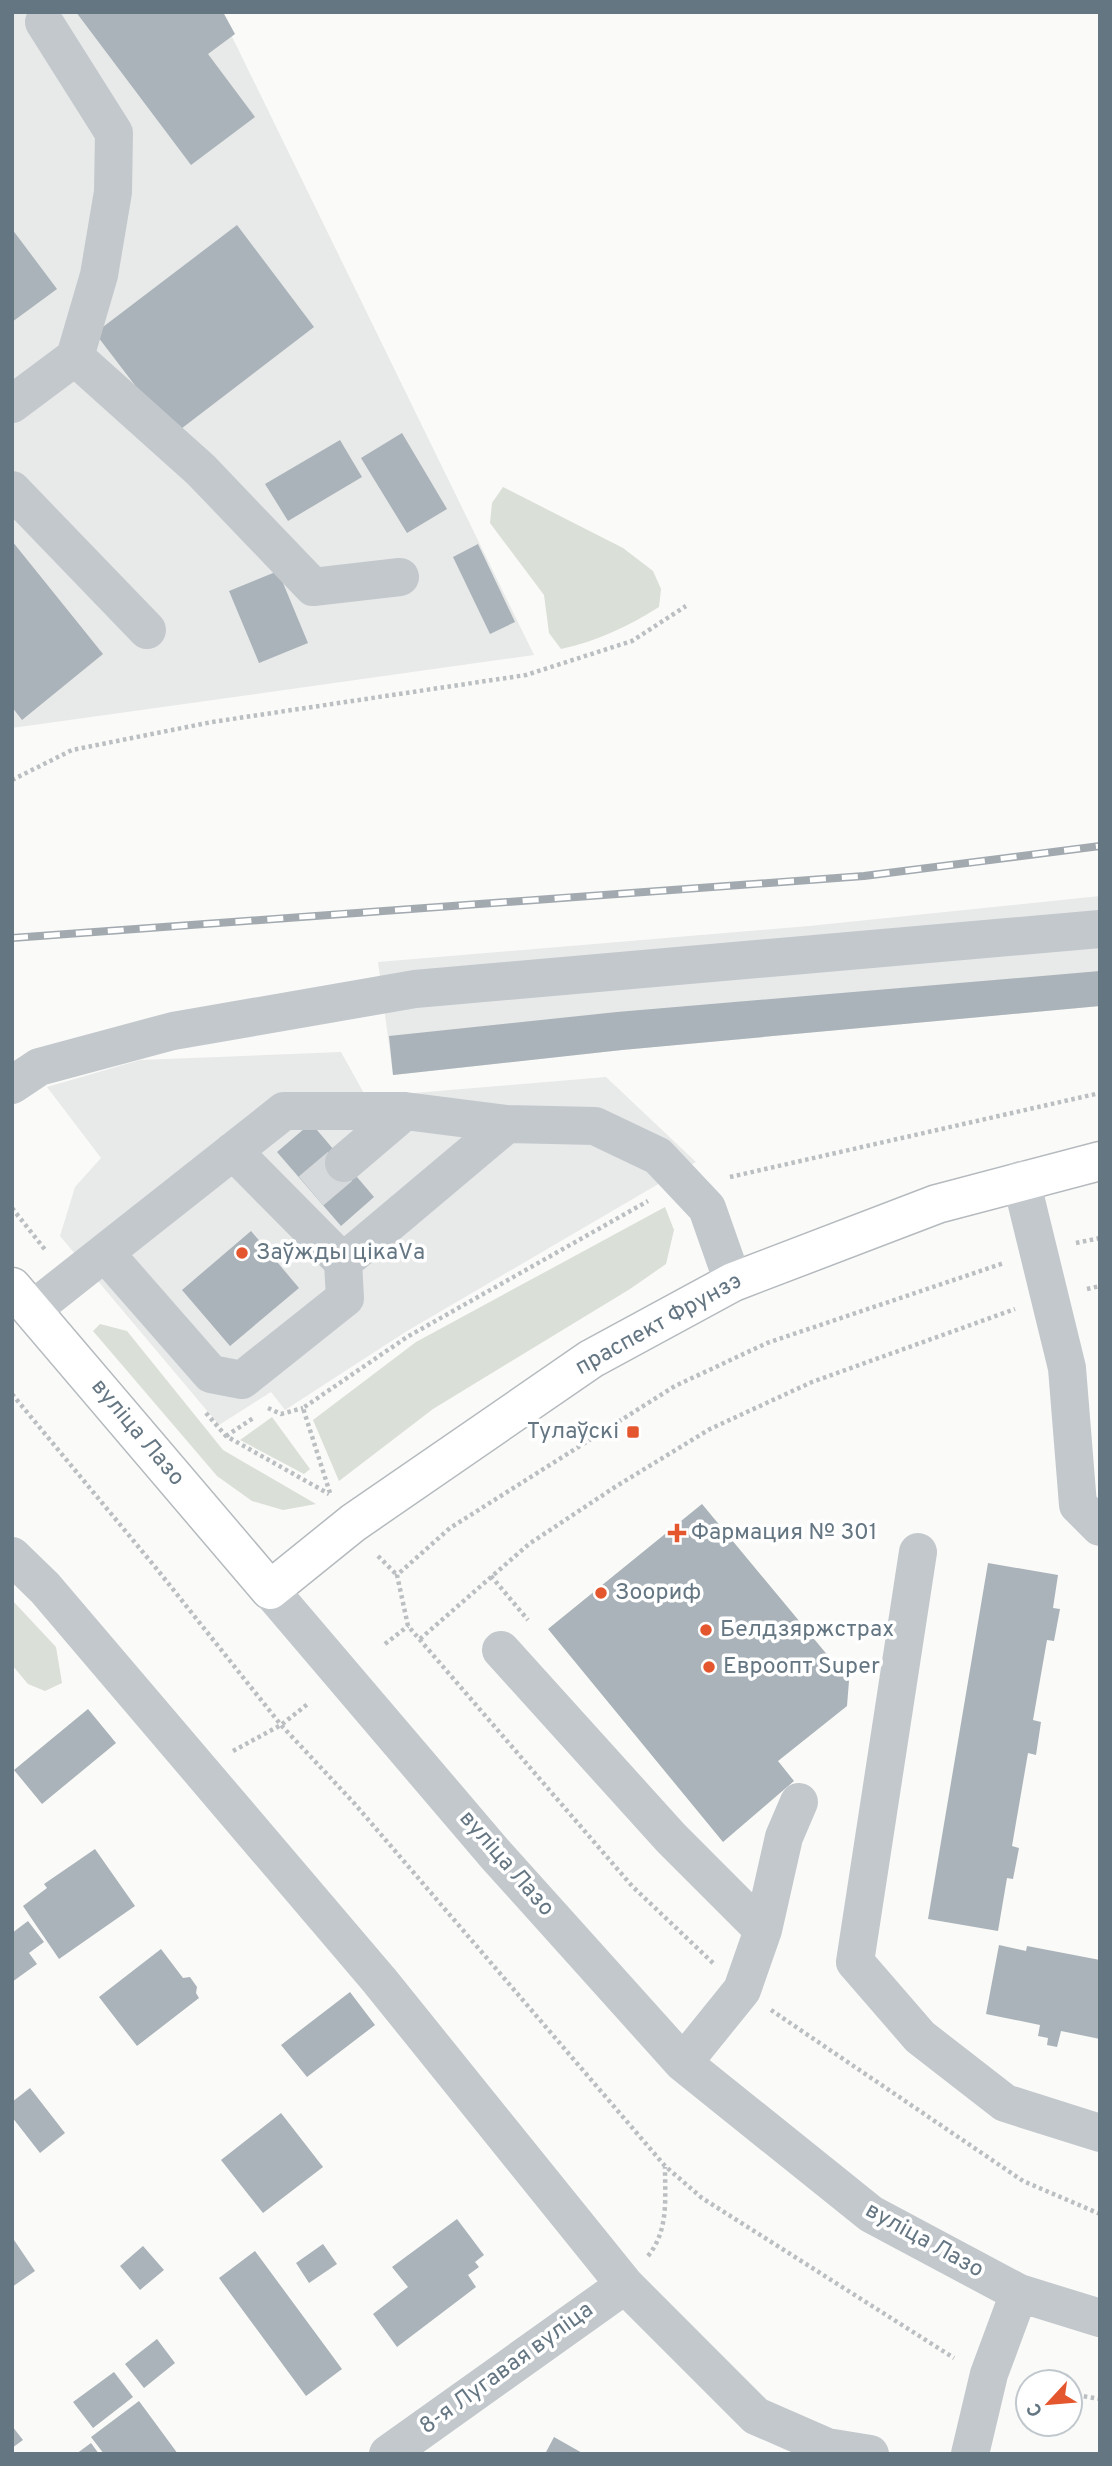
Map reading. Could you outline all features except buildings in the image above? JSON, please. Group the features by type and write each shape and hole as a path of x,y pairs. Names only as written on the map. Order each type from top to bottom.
{"main road":[{"name":"праспект Фрунзэ","path":"270,1590 353,1523 591,1359 733,1282 937,1204 1100,1161"},
{"name":"вуліца Лазо","path":"22,1298 270,1590"}],"street":[{"path":"12,404 75,357 99,275 113,192 114,133 44,22"},
{"path":"75,357 201,470 313,587 400,577"},
{"path":"12,490 146,630"},
{"path":"12,1085 39,1067 173,1031 415,989 1100,929"},
{"path":"22,1298 105,1253 284,1111 405,1111 507,1124 595,1126 658,1156 707,1208 733,1282"},
{"path":"344,1163 405,1111"},
{"path":"343,1262 507,1124"},
{"path":"105,1253 211,1374 242,1380 345,1298 343,1262 300,1200 233,1151"},
{"path":"1021,1180 1067,1368 1077,1505 1100,1528"},
{"path":"918,1552 855,1962 920,2037 1005,2103 1100,2133"},
{"path":"12,1556 45,1588 379,1980 625,2285 757,2416 827,2447 870,2454"},
{"name":"вуліца Лазо","path":"270,1590 495,1854 683,2063 871,2214 1019,2293 1100,2318"},
{"path":"501,1650 671,1838 763,1930"},
{"path":"683,2063 742,1990 763,1930 785,1837 799,1802"},
{"name":"8-я Лугавая вуліца","path":"388,2454 625,2285"},
{"path":"970,2454 989,2374 1019,2293"}],"path":[{"path":"12,780 72,750 212,722 526,675 632,641 686,606"},
{"path":"226,1436 268,1408 281,1414 303,1408 407,1337 650,1200 686,1186 1100,1093"},
{"path":"450,1528 675,1385 767,1343 1039,1251 1100,1238"},
{"path":"420,1639 540,1536 710,1429 812,1382 1048,1297 1100,1286"},
{"path":"12,1394 281,1725 362,1813 665,2166 702,2198 963,2364"},
{"path":"303,1408 330,1494"},
{"path":"378,1556 397,1575"},
{"path":"491,1576 523,1614"},
{"path":"385,1644 408,1626"},
{"path":"199,1769 281,1725 309,1703"},
{"path":"625,2285 655,2248 665,2219 665,2166"}],"shaded area":[{"path":"12,12 220,12 534,655 12,728"},
{"path":"503,487 623,548 653,571 661,589 659,607 612,632 561,649 549,633 544,595 490,523 492,503"},
{"path":"1100,896 1100,1006 622,1050 393,1075 378,962 809,926"},
{"path":"341,1052 366,1097 606,1077 696,1162 407,1331 285,1410 271,1392 219,1425 60,1236 75,1187 101,1158 47,1087 140,1060"},
{"path":"665,1207 674,1230 666,1264 630,1289 433,1409 339,1481 313,1420 416,1342"},
{"path":"100,1324 127,1331 223,1450 316,1504 283,1510 252,1501 217,1476 93,1331"},
{"path":"272,1417 310,1469 304,1474 240,1440"},
{"path":"12,1600 56,1647 62,1683 45,1691 28,1684 12,1665"}],"tunnel":[{"path":"311,1191 344,1163"}],"railway":[{"path":"12,938 864,876 1100,846"}],"place":[{"name":"Заўжды цікаVа","path":"242,1253"},
{"name":"Тулаўскі","path":"633,1432"},
{"name":"Фармация № 301","path":"677,1533"},
{"name":"Зоориф","path":"601,1593"},
{"name":"Белдзяржстрах","path":"706,1630"},
{"name":"Евроопт Super","path":"709,1667"}]}
